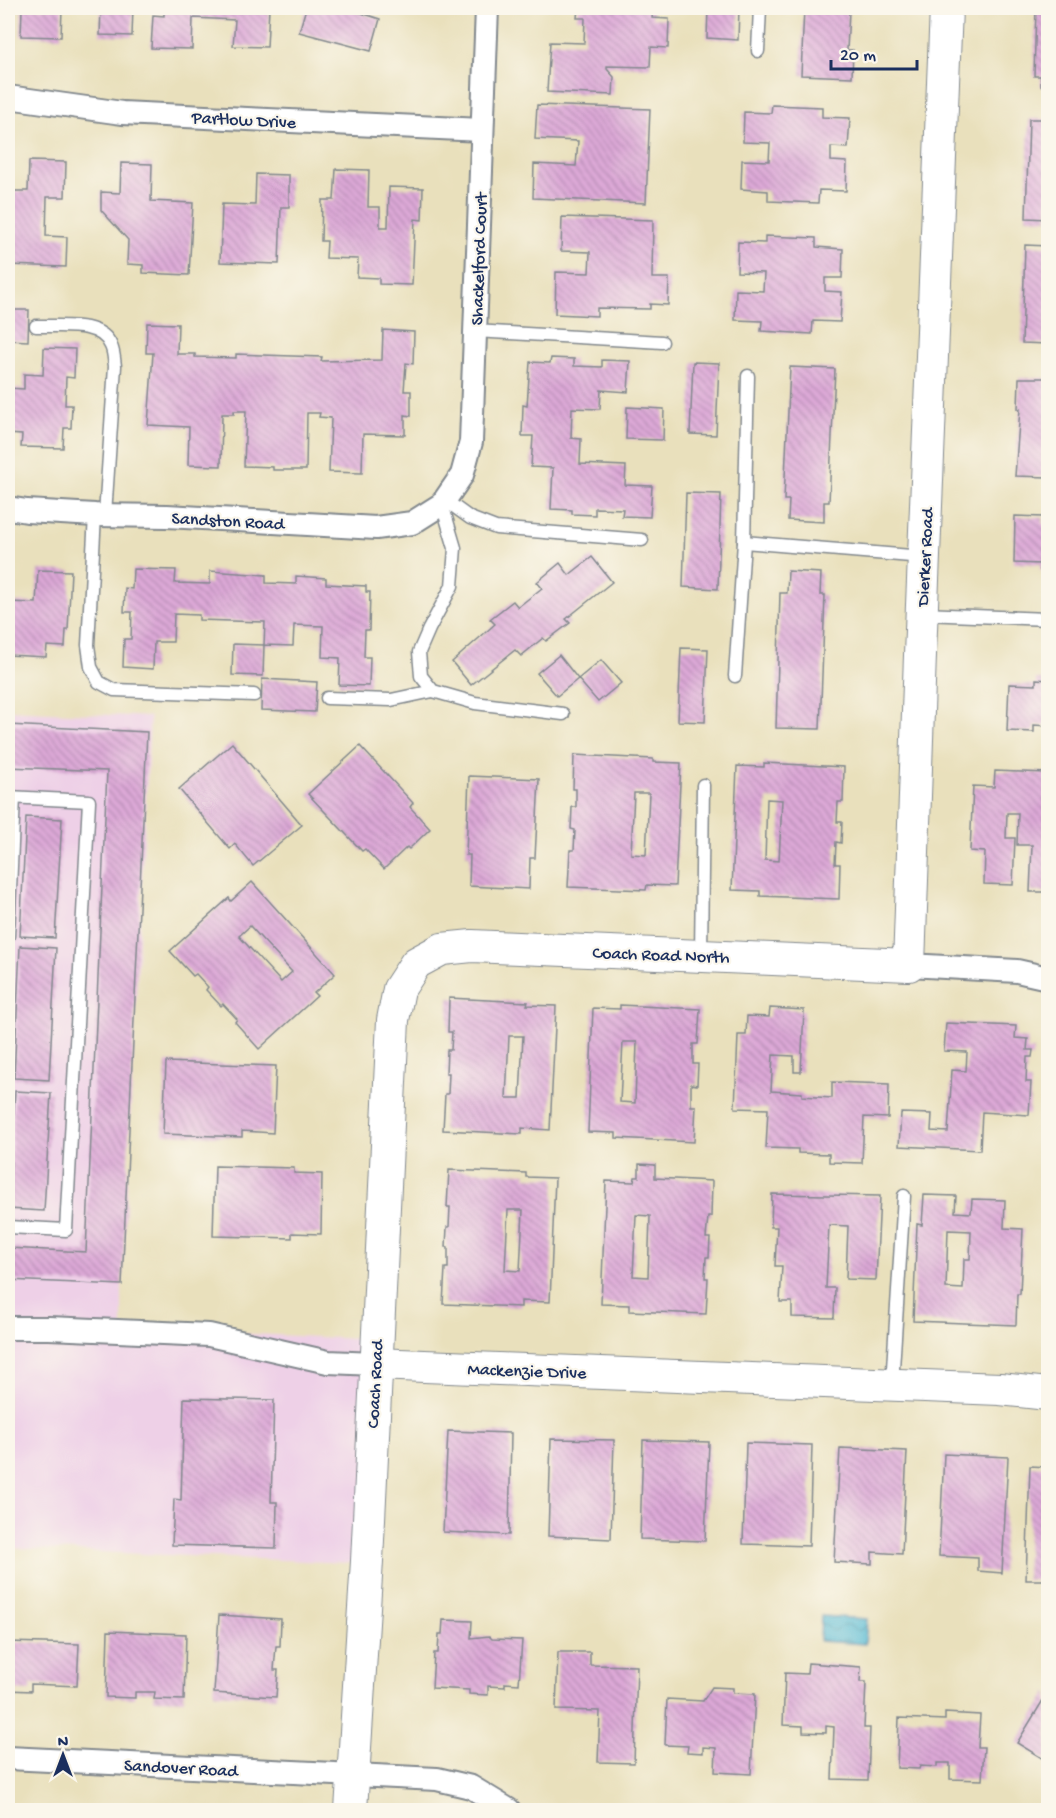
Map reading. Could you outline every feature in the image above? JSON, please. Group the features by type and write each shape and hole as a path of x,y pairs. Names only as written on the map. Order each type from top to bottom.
{"street":[{"name":"Shackelford Court","path":"444,502 462,475 471,442 487,8"},
{"name":"Dierker Road","path":"909,965 946,8"},
{"name":"Partlow Drive","path":"8,97 122,113 482,130"},
{"name":"Sandston Road","path":"8,508 100,515 167,516 376,528 412,523 444,502"},
{"name":"Coach Road North","path":"417,963 442,949 472,946 909,965"},
{"name":"Coach Road","path":"351,1810 367,1560 393,1020 399,989 417,963"},
{"path":"909,965 1017,971 1048,978"},
{"name":"Mackenzie Drive","path":"8,1328 209,1335 327,1362 1000,1389 1048,1394"},
{"name":"Sandover Road","path":"8,1758 437,1779 471,1787 509,1810"}],"lane":[{"path":"758,51 760,8"},
{"path":"36,326 85,328 100,332 111,345 115,366 110,455 100,515 88,645 91,667 99,682 114,690 254,695"},
{"path":"476,331 662,342"},
{"path":"735,676 744,542 748,376"},
{"path":"444,502 470,518 496,528 642,540"},
{"path":"433,691 421,676 419,652 452,586 455,548 444,502"},
{"path":"744,542 924,557"},
{"path":"921,614 1048,619"},
{"path":"327,698 391,700 433,691 475,704 563,714"},
{"path":"701,956 703,785"},
{"path":"8,936 11,797 89,801 66,1230 8,1227"},
{"path":"892,1385 904,1196"}],"shaded area":[{"path":"8,710 150,717 122,1285 122,1328 380,1340 370,1564 8,1548"}],"water":[{"path":"821,1616 867,1619 865,1644 820,1641"}],"building":[{"path":"22,8 62,8 61,37 21,36"},
{"path":"101,8 133,8 132,36 100,35"},
{"path":"164,8 269,8 267,47 233,46 235,20 193,18 192,49 151,48 153,15 164,16"},
{"path":"306,8 356,8 355,11 380,19 371,51 299,32"},
{"path":"578,8 653,8 652,18 669,19 668,48 651,47 650,67 607,66 614,77 613,95 547,92 550,42 584,43 585,18 577,18"},
{"path":"708,8 739,8 738,40 707,38"},
{"path":"804,8 855,8 855,11 849,11 847,50 853,50 852,77 801,75"},
{"path":"1036,8 1048,8 1048,87 1041,86 1041,76 1034,76"},
{"path":"537,105 650,109 646,203 533,198 534,164 576,166 578,141 535,139"},
{"path":"772,105 822,107 822,117 850,118 848,148 831,147 831,161 847,162 846,191 819,190 818,203 768,201 768,191 741,189 742,160 769,161 770,143 743,142 744,112 771,113"},
{"path":"1029,119 1048,119 1048,219 1026,218"},
{"path":"29,161 66,162 65,197 47,197 46,236 67,237 66,267 8,265 8,180 13,180 12,191 28,191"},
{"path":"121,163 152,164 151,201 193,203 189,275 143,273 143,265 127,264 128,240 101,210 101,192 120,193"},
{"path":"336,169 369,170 368,207 380,207 380,227 388,227 389,187 423,188 422,220 415,219 412,285 379,284 379,278 357,277 358,259 326,258 327,241 321,241 322,200 334,200"},
{"path":"256,174 289,175 289,207 281,207 279,264 220,262 222,204 255,205"},
{"path":"562,217 653,220 652,278 669,278 668,305 650,304 650,309 597,308 597,316 555,314 556,272 589,273 590,252 561,251"},
{"path":"765,236 816,238 816,247 843,249 842,278 825,278 825,291 842,292 840,322 813,321 812,334 761,331 762,321 735,320 736,290 763,291 764,273 737,272 738,242 765,243"},
{"path":"1025,245 1048,246 1048,344 1022,343"},
{"path":"8,310 29,310 28,341 8,340"},
{"path":"147,323 178,324 177,354 195,354 195,357 236,358 236,354 322,357 321,361 382,360 383,330 414,332 413,364 406,363 404,391 411,391 411,416 405,415 405,435 363,434 362,473 329,472 331,418 319,417 320,413 307,413 306,470 273,470 273,467 244,466 246,411 234,411 234,414 222,414 221,466 188,465 189,427 148,425 153,353 146,353"},
{"path":"44,348 75,349 74,378 66,377 65,405 72,405 71,428 64,428 63,448 21,447 22,435 8,434 8,388 24,389 24,374 43,375"},
{"path":"551,358 574,359 574,366 602,367 602,360 630,361 628,392 601,390 600,409 572,408 571,438 581,439 580,464 626,466 625,485 652,486 650,517 622,516 623,509 595,508 595,515 572,514 572,510 551,509 553,468 531,467 533,436 522,436 523,405 527,406 530,362 550,363"},
{"path":"693,362 719,363 716,435 690,434"},
{"path":"790,367 835,369 829,502 824,502 824,522 788,520 789,500 784,500"},
{"path":"1019,378 1048,378 1048,477 1015,476 1020,409 1018,409"},
{"path":"627,407 664,409 663,440 626,439"},
{"path":"686,493 721,494 718,589 683,587"},
{"path":"1015,516 1043,517 1042,524 1048,524 1048,570 1040,570 1041,564 1014,563"},
{"path":"592,557 612,582 566,619 570,623 546,641 543,638 521,656 515,650 471,685 452,662 495,624 490,619 513,601 518,607 542,588 537,582 560,563 569,575"},
{"path":"133,569 176,570 175,583 210,584 210,571 266,575 266,583 296,584 296,576 326,578 326,584 366,586 366,592 370,592 369,630 365,630 364,657 370,657 369,686 339,685 340,658 322,657 323,626 294,625 293,646 264,645 265,622 199,620 199,615 174,614 173,642 154,642 153,669 123,667 124,639 131,639 132,612 124,612 125,588 132,589"},
{"path":"38,570 71,571 65,647 47,646 46,657 8,655 8,602 36,603"},
{"path":"788,571 821,573 820,595 825,595 820,729 776,728 780,593 787,593"},
{"path":"233,644 264,645 263,676 232,675"},
{"path":"681,648 708,649 705,722 678,721"},
{"path":"559,655 578,679 557,696 537,673"},
{"path":"601,660 621,683 598,702 578,679"},
{"path":"262,679 317,682 315,712 261,710"},
{"path":"1036,679 1048,680 1048,726 1034,725 1034,732 1007,731 1009,684 1036,685"},
{"path":"8,725 147,732 122,1285 8,1280 8,1248 86,1252 107,771 8,767"},
{"path":"232,743 302,825 253,866 235,844 230,849 179,789"},
{"path":"360,746 413,803 410,807 430,829 384,869 365,849 362,851 308,794"},
{"path":"574,755 653,759 653,762 681,763 675,886 647,885 646,890 568,887 570,850 574,850 575,830 571,829 572,807 576,807 576,789 573,789","holes":["634,793 649,793 646,855 631,854"]},
{"path":"764,763 844,767 843,802 838,802 837,822 842,822 841,843 836,842 835,864 840,864 839,899 760,896 760,891 732,890 737,766 764,767","holes":["767,799 782,800 779,861 765,860"]},
{"path":"995,771 1048,773 1048,892 1030,892 1032,845 1017,845 1018,813 1007,813 1006,838 1015,838 1013,885 984,884 985,852 970,851 973,786 994,787"},
{"path":"469,776 539,779 535,858 530,858 529,889 469,886 470,855 466,855"},
{"path":"26,817 62,819 55,938 20,936"},
{"path":"252,882 335,974 314,993 317,996 259,1049 235,1022 237,1019 206,990 208,987 196,974 193,976 170,951 229,898 231,901","holes":["250,926 292,972 281,982 239,936"]},
{"path":"20,946 56,948 49,1080 14,1078"},
{"path":"449,998 528,1002 527,1005 556,1006 550,1130 522,1128 522,1134 443,1130 445,1094 448,1094 447,1050 451,1050 452,1032 448,1032","holes":["509,1036 523,1036 520,1098 506,1098"]},
{"path":"620,1005 700,1009 698,1044 693,1044 693,1064 698,1064 697,1085 691,1084 691,1106 696,1106 694,1142 616,1138 616,1133 588,1132 593,1008 620,1009","holes":["623,1042 637,1042 635,1103 620,1102"]},
{"path":"770,1008 804,1010 801,1072 794,1072 794,1056 773,1055 771,1091 832,1098 832,1082 889,1084 888,1118 864,1117 862,1163 829,1162 829,1154 798,1153 798,1149 766,1148 768,1109 735,1108 738,1035 746,1035 747,1016 769,1017"},
{"path":"946,1023 1016,1026 1015,1038 1028,1039 1027,1050 1033,1050 1032,1057 1027,1057 1026,1082 1031,1082 1029,1115 982,1112 980,1150 899,1146 901,1113 932,1114 931,1131 948,1132 952,1070 966,1071 967,1052 944,1051"},
{"path":"166,1062 276,1066 273,1133 242,1131 242,1137 163,1134"},
{"path":"15,1091 51,1093 44,1211 8,1209"},
{"path":"639,1164 655,1165 655,1178 712,1181 711,1217 708,1217 706,1238 710,1238 709,1257 706,1257 705,1278 708,1278 706,1314 629,1311 629,1305 601,1304 606,1181 634,1182 635,1177 639,1177","holes":["636,1215 650,1216 648,1277 633,1276"]},
{"path":"215,1166 294,1168 294,1173 322,1174 321,1234 292,1233 292,1238 213,1236"},
{"path":"449,1170 526,1173 526,1177 555,1178 550,1302 521,1301 521,1307 443,1304 445,1268 448,1268 448,1247 446,1247 450,1207 447,1207","holes":["508,1210 523,1210 520,1271 505,1270"]},
{"path":"772,1194 880,1196 876,1280 846,1279 848,1226 829,1225 826,1288 835,1288 834,1318 792,1317 792,1302 780,1302 782,1266 775,1266 777,1227 771,1227"},
{"path":"924,1195 956,1196 955,1212 971,1213 972,1199 1005,1200 1004,1228 1023,1229 1016,1325 913,1321 917,1224 922,1225","holes":["948,1230 971,1231 970,1259 964,1259 963,1289 946,1288"]},
{"path":"184,1398 274,1400 271,1502 277,1502 276,1548 172,1545 174,1499 181,1500"},
{"path":"448,1431 511,1433 509,1535 443,1532"},
{"path":"551,1439 614,1440 611,1539 548,1536"},
{"path":"643,1440 709,1442 705,1541 640,1539"},
{"path":"746,1443 812,1445 809,1546 743,1544"},
{"path":"840,1448 907,1451 902,1554 872,1552 872,1564 834,1562"},
{"path":"944,1454 1008,1457 1002,1573 978,1571 978,1558 939,1556"},
{"path":"1030,1466 1048,1467 1048,1580 1026,1580"},
{"path":"219,1615 281,1619 280,1646 276,1646 274,1670 278,1670 276,1697 214,1693"},
{"path":"443,1620 472,1621 471,1638 489,1636 492,1639 522,1640 519,1684 505,1683 505,1687 488,1686 488,1695 469,1694 469,1690 432,1688 434,1653 438,1653 439,1634 442,1634"},
{"path":"108,1631 186,1634 184,1700 154,1699 155,1692 135,1692 135,1698 106,1697"},
{"path":"8,1642 79,1644 77,1686 31,1684 31,1691 8,1690"},
{"path":"558,1652 590,1652 590,1665 637,1666 634,1763 598,1762 600,1711 556,1710"},
{"path":"808,1663 861,1667 860,1682 866,1682 864,1728 870,1728 868,1780 832,1779 834,1727 826,1726 826,1733 803,1732 803,1726 783,1725 785,1673 807,1674"},
{"path":"712,1687 733,1688 733,1693 755,1694 751,1774 715,1772 716,1748 703,1747 703,1753 687,1752 688,1746 665,1745 667,1699 703,1701"},
{"path":"1048,1692 1048,1755 1045,1760 1017,1743"},
{"path":"945,1713 980,1715 978,1747 984,1747 982,1780 950,1779 950,1763 937,1763 937,1767 920,1766 919,1769 897,1768 899,1718 945,1720"}]}
